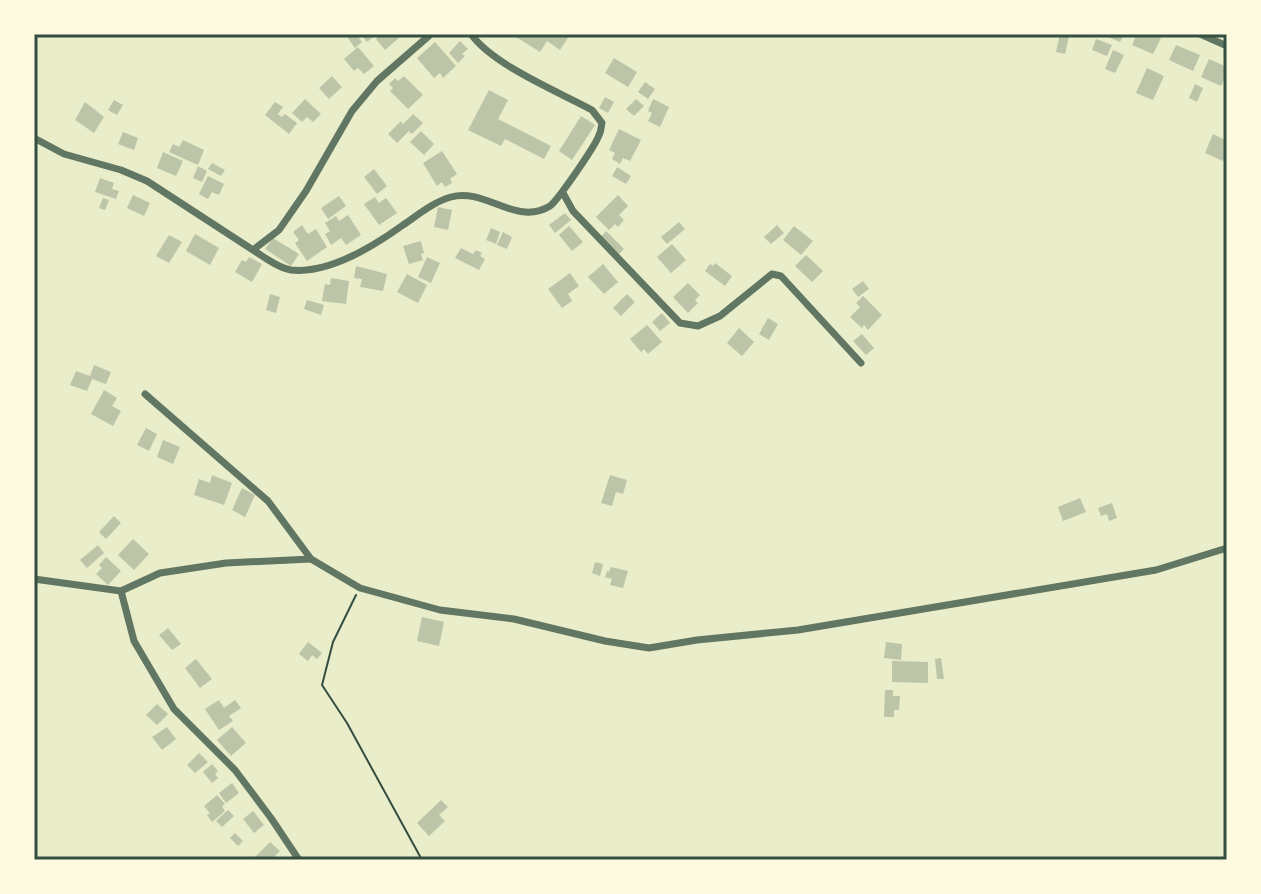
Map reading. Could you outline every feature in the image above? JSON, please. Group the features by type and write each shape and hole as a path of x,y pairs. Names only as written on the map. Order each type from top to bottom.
{"street":[{"path":"253,250 279,230 306,191 352,111 377,81 431,34"},
{"path":"34,138 64,154 121,170 147,181 265,258 290,270 338,263 369,248 448,198 463,194 530,214 551,205 563,193 599,137 602,123 592,110 501,62 471,34"},
{"path":"1200,34 1227,46"},
{"path":"563,193 573,211 680,323 698,326 720,316 772,274 781,276 861,363"},
{"path":"145,394 268,501 311,559 360,588 440,610 514,619 649,648 798,630 1156,570 1227,548"},
{"path":"34,579 121,591 160,573 226,563 311,559"},
{"path":"121,591 134,641 174,709 235,770 299,860"}],"path":[{"path":"360,588 333,642 322,685 347,723 422,860"}],"building":[{"path":"345,34 356,34 362,42 355,48"},
{"path":"361,34 377,34 367,42"},
{"path":"381,34 401,36 385,50 376,39"},
{"path":"518,34 569,36 560,50 547,41 540,52 516,37"},
{"path":"1060,34 1069,36 1065,54 1056,52"},
{"path":"1101,34 1124,34 1120,42"},
{"path":"1137,34 1152,34 1161,38 1153,54 1132,45"},
{"path":"1096,39 1112,45 1107,56 1092,50"},
{"path":"460,41 468,49 458,63 449,53"},
{"path":"435,42 456,66 443,78 440,73 434,78 417,58"},
{"path":"1176,45 1200,55 1193,71 1169,60"},
{"path":"358,47 374,66 364,74 358,68 354,71 344,59"},
{"path":"1113,50 1124,55 1115,73 1105,69"},
{"path":"614,58 637,72 628,87 605,73"},
{"path":"1209,59 1227,67 1221,86 1201,77"},
{"path":"1147,68 1164,76 1153,100 1136,93"},
{"path":"332,76 342,87 329,99 319,88"},
{"path":"404,76 423,95 408,109 390,91 393,88 389,84 395,78 398,81"},
{"path":"645,82 655,89 648,99 638,92"},
{"path":"1195,84 1203,88 1197,102 1189,98"},
{"path":"489,90 508,100 498,119 551,146 544,159 505,139 501,146 468,130"},
{"path":"605,97 614,102 608,113 599,108"},
{"path":"305,99 321,114 313,122 307,117 302,122 292,113"},
{"path":"636,99 644,106 634,116 626,109"},
{"path":"653,99 669,107 660,127 648,121"},
{"path":"114,100 123,105 117,115 108,110"},
{"path":"85,102 104,117 94,133 75,120"},
{"path":"275,102 283,107 278,114 282,117 285,114 297,123 289,134 265,115"},
{"path":"413,114 423,123 397,143 388,134"},
{"path":"581,116 595,125 572,160 559,151"},
{"path":"619,129 641,140 630,161 623,158 620,164 612,159 615,153 609,150"},
{"path":"421,131 434,144 424,155 410,142"},
{"path":"123,132 138,138 134,150 118,144"},
{"path":"1213,134 1227,141 1223,161 1205,153"},
{"path":"183,140 204,150 198,165 169,152 173,144 179,147"},
{"path":"442,151 457,174 450,179 452,183 445,187 442,182 437,186 423,163"},
{"path":"163,152 183,161 176,176 157,168"},
{"path":"212,163 225,170 221,176 208,169"},
{"path":"198,166 207,171 202,182 193,178"},
{"path":"617,167 631,176 626,184 612,176"},
{"path":"374,169 387,186 377,194 364,177"},
{"path":"208,176 224,184 219,195 212,192 208,199 199,194"},
{"path":"100,178 114,183 112,189 119,191 116,199 95,192"},
{"path":"133,195 150,203 144,216 127,208"},
{"path":"618,195 628,206 619,215 624,220 618,227 615,224 609,230 596,217"},
{"path":"339,196 346,206 328,219 321,208"},
{"path":"375,197 379,203 386,198 397,213 379,225 364,204"},
{"path":"103,198 109,200 105,210 99,208"},
{"path":"438,207 452,210 448,230 434,227"},
{"path":"565,213 571,220 555,233 549,225"},
{"path":"348,215 361,235 346,245 341,238 331,245 325,234 330,231 325,223 336,216 339,221"},
{"path":"679,222 685,229 667,244 661,237"},
{"path":"302,225 308,234 316,229 327,247 307,261 295,243 299,240 293,232"},
{"path":"777,225 784,233 771,244 764,237"},
{"path":"569,226 583,242 572,251 559,235"},
{"path":"794,226 813,241 801,255 783,240"},
{"path":"491,228 500,232 496,244 486,240"},
{"path":"606,231 624,249 619,254 601,237"},
{"path":"503,232 512,237 507,249 497,245"},
{"path":"195,234 219,248 210,265 186,251"},
{"path":"169,235 182,242 169,263 156,256"},
{"path":"273,238 299,254 291,266 265,249"},
{"path":"421,241 423,260 409,264 403,246"},
{"path":"672,244 686,260 671,273 657,257"},
{"path":"461,248 473,254 476,250 482,253 480,256 485,259 479,270 455,258"},
{"path":"806,255 823,271 812,282 795,266"},
{"path":"249,257 262,264 252,282 235,272 242,260 246,262"},
{"path":"427,257 440,263 431,283 418,277"},
{"path":"715,263 732,276 725,286 705,271"},
{"path":"603,264 618,282 604,294 588,277"},
{"path":"356,266 387,274 383,291 360,287 362,279 354,278"},
{"path":"570,273 579,286 568,294 572,301 562,308 548,289"},
{"path":"407,274 427,285 418,303 397,292"},
{"path":"331,278 349,281 346,304 322,301 325,284 330,285"},
{"path":"863,281 869,289 858,297 852,289"},
{"path":"688,283 700,295 695,300 698,303 688,313 673,297"},
{"path":"270,294 280,297 276,313 266,310"},
{"path":"627,294 635,302 621,316 613,308"},
{"path":"863,296 882,315 868,330 850,317 860,307 856,303"},
{"path":"307,300 324,305 321,315 304,309"},
{"path":"662,313 670,323 660,331 652,322"},
{"path":"768,318 778,324 769,340 759,334"},
{"path":"647,325 662,342 648,354 644,349 641,352 630,339"},
{"path":"739,328 754,342 742,356 727,343"},
{"path":"862,334 874,348 866,355 853,341"},
{"path":"94,365 111,372 106,384 92,379 87,391 70,385 76,371 90,376"},
{"path":"104,390 117,398 112,406 121,411 113,426 91,414"},
{"path":"146,428 157,434 149,451 137,445"},
{"path":"163,440 180,447 173,464 157,457"},
{"path":"212,475 232,483 224,505 194,495 199,479 210,483"},
{"path":"610,475 627,480 623,494 616,492 612,506 601,503"},
{"path":"242,488 255,495 245,517 232,510"},
{"path":"1080,498 1086,512 1063,521 1058,507"},
{"path":"1112,503 1117,518 1109,521 1107,514 1101,516 1098,508"},
{"path":"114,516 121,523 106,539 99,532"},
{"path":"133,539 149,554 134,570 118,555"},
{"path":"98,545 104,553 87,568 80,560"},
{"path":"106,557 121,571 108,585 96,574"},
{"path":"595,562 603,564 600,576 592,573"},
{"path":"611,567 628,571 623,588 610,585 612,579 605,577"},
{"path":"422,617 444,622 439,646 417,641"},
{"path":"168,628 181,644 172,650 159,635"},
{"path":"308,642 322,653 317,659 312,655 308,661 299,654"},
{"path":"886,642 902,644 901,660 884,658"},
{"path":"941,658 944,679 937,679 935,659"},
{"path":"196,659 212,679 200,688 185,668"},
{"path":"892,661 928,662 928,683 892,682"},
{"path":"885,690 893,690 893,696 900,696 899,710 894,710 894,717 884,717"},
{"path":"219,700 224,708 235,700 241,708 229,716 233,721 219,730 205,709"},
{"path":"157,704 168,714 157,725 146,715"},
{"path":"167,727 176,739 162,750 152,737"},
{"path":"232,727 246,743 231,756 217,740"},
{"path":"199,753 208,762 195,773 187,765"},
{"path":"212,764 218,771 215,774 218,778 212,783 203,772"},
{"path":"232,783 239,793 226,803 219,793"},
{"path":"217,795 225,804 222,806 225,811 212,822 204,806"},
{"path":"441,800 448,807 439,815 445,821 429,836 417,823"},
{"path":"228,810 234,816 222,827 216,821"},
{"path":"253,811 264,825 254,833 243,819"},
{"path":"235,833 243,841 238,846 230,838"},
{"path":"270,842 280,851 271,860 258,860 255,857"}]}
